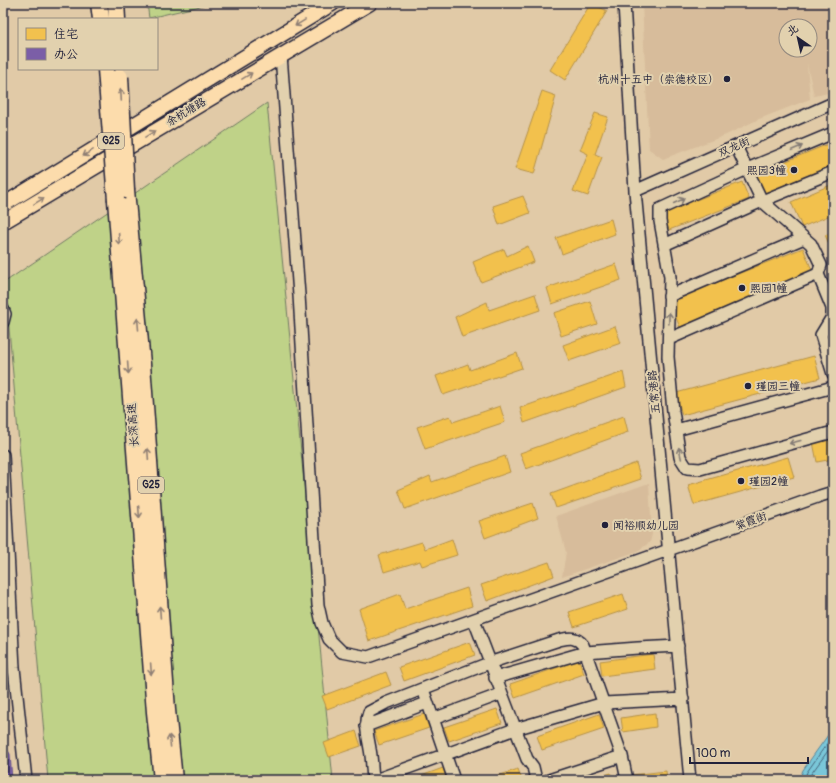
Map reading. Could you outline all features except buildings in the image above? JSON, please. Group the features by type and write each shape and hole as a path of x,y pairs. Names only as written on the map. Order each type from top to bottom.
{"highway":[{"path":"99,3 102,18"},
{"path":"102,3 102,18"},
{"path":"116,3 117,18"},
{"path":"120,18 121,3"},
{"name":"长深高速","path":"113,74 154,704 162,780"},
{"name":"长深高速","path":"121,195 142,364 167,710 174,780"}],"main road":[{"name":"余杭塘路","path":"3,205 333,3"},
{"name":"余杭塘路","path":"3,222 370,3"}],"street":[{"name":"五常港路","path":"624,3 635,191 690,780"},
{"name":"紫霞街","path":"281,55 298,288 318,605 322,623 329,639 342,652 368,657 833,492"},
{"name":"双龙街","path":"635,191 833,103"},
{"path":"833,133 747,169 660,209 660,221 670,277 668,357 673,411 680,457 687,468 700,469 833,432"},
{"path":"669,339 818,274 822,265 811,244 762,201 736,146"},
{"path":"664,245 762,201 833,172"},
{"path":"669,296 804,238"},
{"path":"818,274 832,308 832,317 822,335 833,374"},
{"path":"3,309 5,318 3,322"},
{"path":"651,360 668,357"},
{"path":"676,430 833,387"},
{"path":"3,455 14,668 26,780"},
{"path":"474,620 527,759 533,767 536,780"},
{"path":"627,780 622,756 604,703 583,644 579,640 570,638 559,640 490,663 386,703 368,712 366,720 374,780 515,729 604,703 683,699"},
{"path":"495,678 586,652 678,646"},
{"path":"3,672 14,668"},
{"path":"422,689 454,780"},
{"path":"433,719 501,694"},
{"path":"366,726 428,703"},
{"path":"549,780 622,756"}],"shaded area":[{"name":"杭州十五中（崇德校区）","path":"642,3 833,3 833,92 814,96 807,64 810,99 759,119 726,135 663,159 649,149"},
{"name":"闻裕顺幼儿园","path":"649,483 652,534 650,542 638,551 562,577 566,552 556,516"}],"green space":[{"path":"147,3 213,3 149,18"},
{"path":"267,103 333,780 48,780 5,282"}],"water":[{"path":"833,728 833,772 824,780 799,780 803,770"}],"place":[{"name":"杭州十五中（崇德校区）","path":"727,79"},
{"name":"熙园3幢","path":"794,170"},
{"name":"熙园1幢","path":"742,288"},
{"name":"瑾园三幢","path":"748,386"},
{"name":"瑾园2幢","path":"741,481"},
{"name":"闻裕顺幼儿园","path":"605,525"}]}
